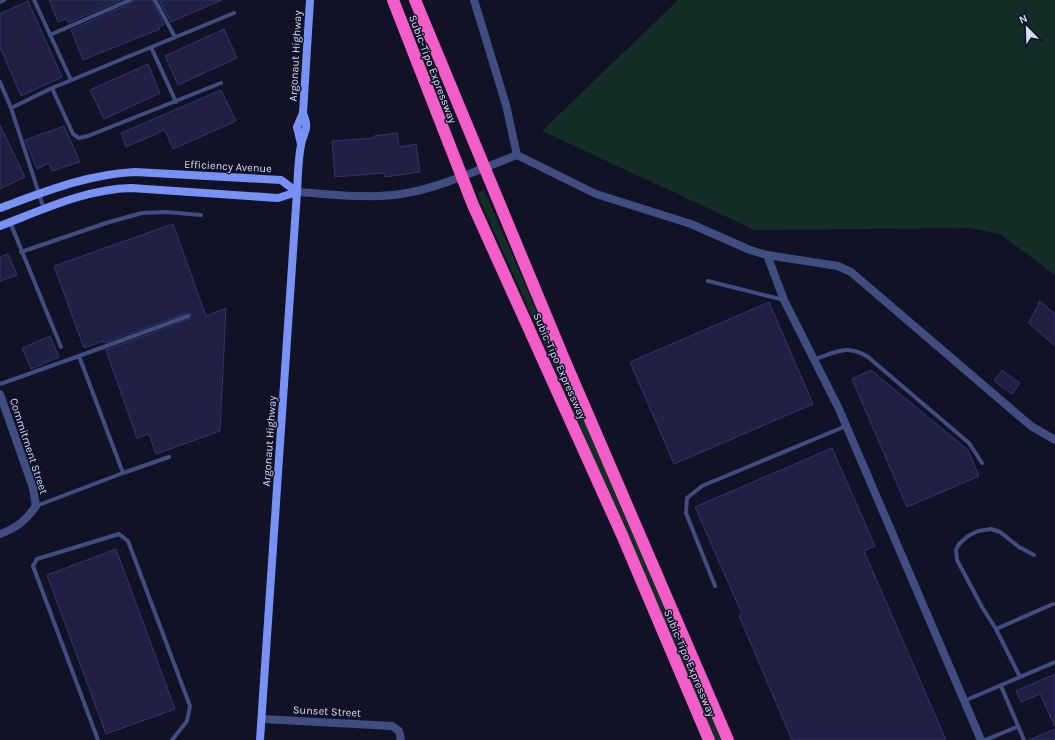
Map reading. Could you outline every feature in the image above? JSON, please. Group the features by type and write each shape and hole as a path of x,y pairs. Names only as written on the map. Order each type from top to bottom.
{"highway":[{"name":"Subic-Tipo Expressway","path":"393,0 473,205 622,535 709,740"},
{"name":"Subic-Tipo Expressway","path":"416,0 564,359 728,740"}],"street":[{"name":"Argonaut Highway","path":"260,740 301,144 297,127 303,113 310,0"},
{"path":"474,0 506,105 517,155"},
{"path":"0,226 93,193 112,189 131,188 278,198 297,192 367,196 400,194 445,182 517,155 596,194 691,224 734,244 767,255 831,264 851,272 1031,426 1055,440"},
{"name":"Efficiency Avenue","path":"0,208 97,176 114,173 135,172 281,180 297,192"},
{"path":"767,255 784,300 815,359 846,426 981,740"},
{"name":"Commitment Street","path":"0,394 33,488 36,506 26,520 13,529 0,534"},
{"name":"Sunset Street","path":"262,719 392,726 399,731 401,740"}],"lane":[{"path":"0,2 4,0"},
{"path":"34,0 71,80"},
{"path":"50,35 130,0"},
{"path":"155,0 175,37"},
{"path":"11,108 52,88 234,13"},
{"path":"151,47 176,102"},
{"path":"0,82 11,108 44,210"},
{"path":"52,88 73,134 79,138 88,136 176,102 221,83"},
{"path":"21,252 106,223 142,213 166,212 201,215"},
{"path":"10,222 61,347"},
{"path":"708,282 784,300"},
{"path":"0,384 188,316"},
{"path":"815,359 846,350 853,350 868,357 969,443 982,463"},
{"path":"79,356 123,473"},
{"path":"715,586 686,513 687,498 702,486 846,426"},
{"path":"36,506 168,457"},
{"path":"1020,677 996,629 982,607 957,560 956,550 959,544 968,536 978,532 995,530 1019,547 1034,555"},
{"path":"98,740 33,566 37,559 119,534 128,541 190,706 187,721 172,740"},
{"path":"996,629 1053,604"},
{"path":"964,701 1055,662"},
{"path":"1000,686 1024,740"},
{"path":"984,740 1017,727"}],"green space":[{"path":"678,0 1055,0 1055,275 1000,234 970,228 755,230 542,131"},
{"path":"484,190 655,583 721,740 714,740 562,384 477,193"}],"building":[{"path":"49,0 121,0 68,23 66,19 58,22"},
{"path":"133,0 152,0 164,25 159,27 160,29 83,60 71,30 131,3"},
{"path":"159,0 222,0 171,22"},
{"path":"28,1 62,77 21,96 0,47 0,14"},
{"path":"224,29 237,58 178,85 165,56"},
{"path":"148,64 160,93 104,119 90,90"},
{"path":"221,90 236,121 173,149 165,130 126,147 121,133"},
{"path":"0,125 25,177 0,189"},
{"path":"64,126 80,162 52,171 49,163 37,169 25,140"},
{"path":"397,133 399,147 416,144 420,172 385,177 384,173 335,177 332,141 374,138 374,136"},
{"path":"173,224 206,316 226,308 220,431 156,454 149,434 137,438 106,350 189,319 191,314 187,313 104,343 103,341 84,348 54,266"},
{"path":"8,254 17,275 0,281 0,257"},
{"path":"1040,301 1055,314 1055,346 1029,323"},
{"path":"769,302 813,404 674,464 630,362"},
{"path":"50,336 59,357 31,369 22,348"},
{"path":"871,370 968,450 979,476 907,507 852,379"},
{"path":"1002,370 1020,383 1012,394 994,381"},
{"path":"832,448 875,546 864,551 946,740 792,740 739,616 742,614 695,507"},
{"path":"116,549 175,709 106,734 47,575"},
{"path":"1055,674 1055,727 1040,694 1021,702 1016,691"},
{"path":"1055,729 1055,740 1029,740"}]}
